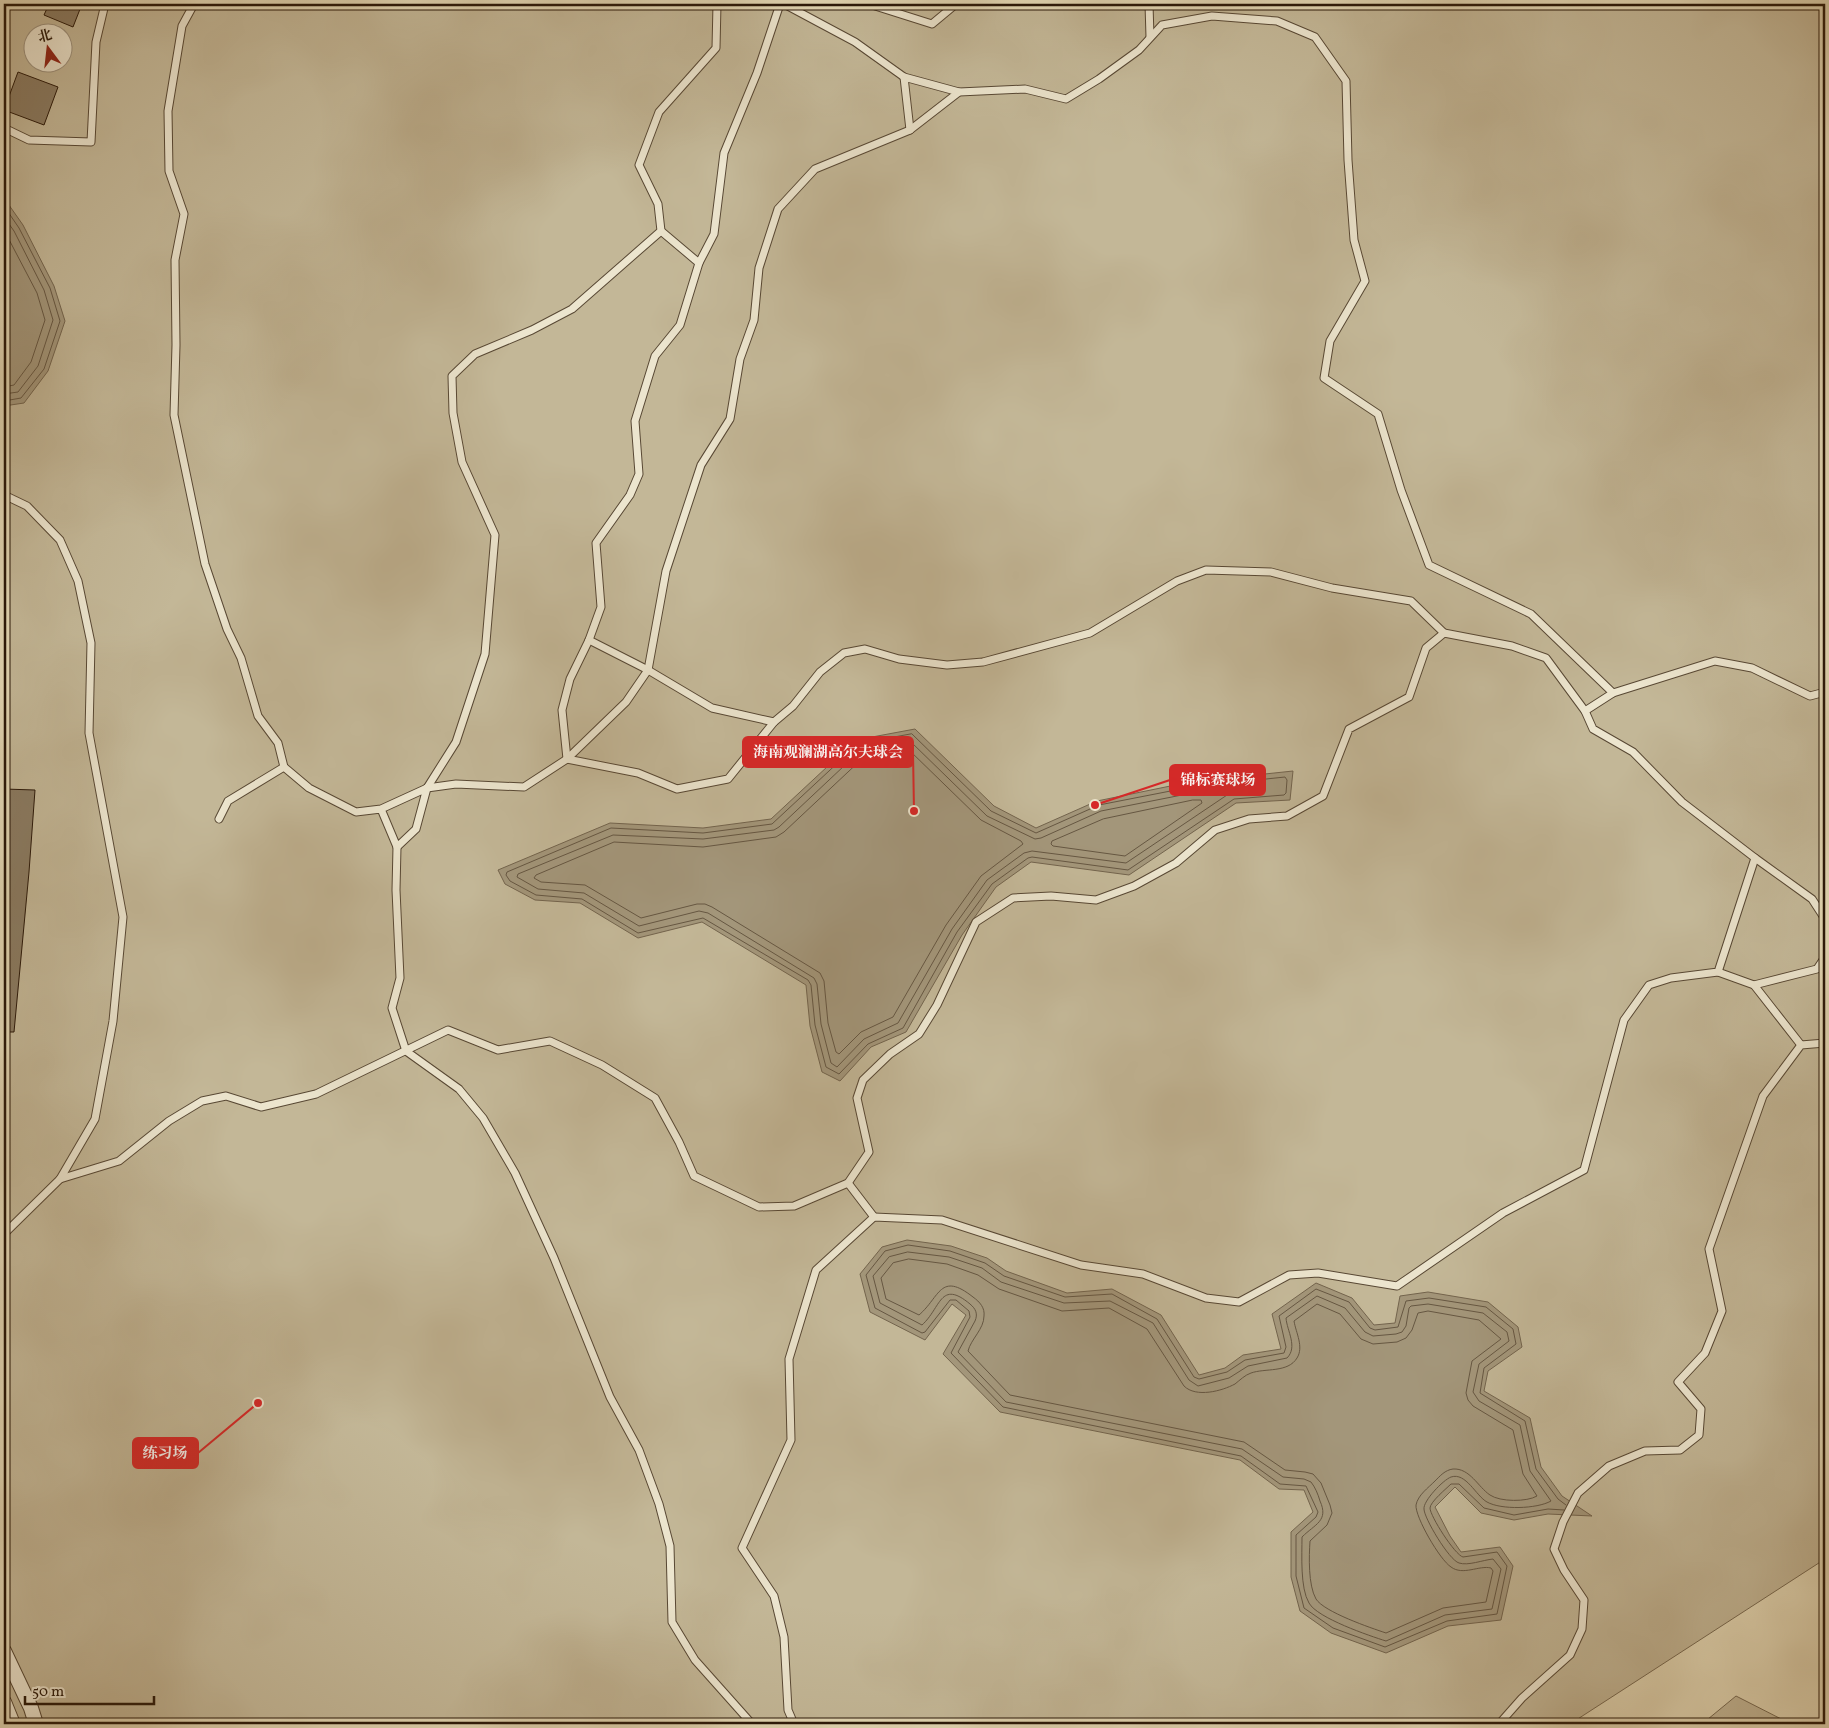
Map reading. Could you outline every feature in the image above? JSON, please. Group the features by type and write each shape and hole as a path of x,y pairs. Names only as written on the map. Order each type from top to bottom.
{"street":[{"path":"4,1651 31,1708 36,1724"},
{"path":"4,1702 13,1724"}],"lane":[{"path":"4,128 29,140 91,142 96,42 105,4"},
{"path":"194,4 182,26 168,111 169,171 184,214 175,260 176,345 174,415 205,564 227,629 242,658 258,716 278,742 284,767 309,788 356,812 380,809 427,788 456,784 524,787 567,759 626,702 648,670 666,571 701,465 730,419 740,359 754,320 759,268 778,209 815,169 910,130 960,92"},
{"path":"699,263 661,231 658,204 639,165 659,112 716,48 717,4"},
{"path":"567,759 562,710 570,679 590,640 601,607 596,543 630,495 639,474 635,421 655,356 680,325 699,263 714,234 724,153 757,73 780,4"},
{"path":"784,4 855,42 904,77 960,92 1025,89 1066,99 1099,79 1139,50 1162,25 1212,16 1277,21 1315,37 1346,81 1348,160 1354,240 1365,282 1330,341 1324,378 1378,414 1401,490 1429,565 1531,614 1613,693"},
{"path":"839,4 872,5 932,24 956,4"},
{"path":"1149,4 1150,37"},
{"path":"904,77 910,130"},
{"path":"397,847 416,830 427,788 456,742 485,654 495,535 462,462 453,414 452,376 475,354 532,330 572,309 661,231"},
{"path":"4,495 27,506 60,540 78,580 91,643 89,733 122,917 113,1021 95,1119 60,1178 4,1234"},
{"path":"567,759 638,773 677,789 728,778 774,722 793,706 820,672 844,653 865,649 899,659 947,665 983,662 1090,633 1177,581 1206,570 1271,572 1332,588 1411,601 1444,633 1512,646 1546,658 1585,711 1593,729 1633,752 1682,802 1754,858 1812,899 1825,919"},
{"path":"60,1178 119,1161 169,1121 202,1100 226,1096 261,1107 316,1094 448,1030 498,1050 550,1041 602,1065 655,1098 679,1142 694,1176 759,1207 794,1206 848,1183 869,1152 857,1098 863,1080 890,1054 919,1034 937,1005 976,922 1013,898 1051,896 1096,900 1126,889 1176,863 1215,830 1249,819 1287,816 1323,796 1349,729 1408,697 1426,648 1444,633"},
{"path":"590,640 648,670 712,708 774,722"},
{"path":"1585,711 1613,693 1715,661 1752,668 1810,696 1825,692"},
{"path":"219,819 228,800 284,767"},
{"path":"380,809 397,847 396,890 400,978 392,1008 406,1051 459,1089 482,1118 515,1174 554,1258 610,1398 639,1450 659,1504 670,1546 672,1622 694,1660 752,1724"},
{"path":"1718,972 1754,858"},
{"path":"1754,985 1817,969 1825,957"},
{"path":"794,1724 788,1710 784,1637 774,1596 742,1548 791,1440 789,1359 816,1270 874,1217 942,1220 1081,1265 1143,1274 1206,1298 1239,1302 1289,1275 1318,1273 1397,1286 1503,1213 1584,1170 1624,1020 1649,986 1671,978 1718,972 1754,985 1801,1045"},
{"path":"1499,1724 1522,1698 1570,1655 1582,1629 1584,1600 1564,1570 1554,1549 1563,1522 1578,1493 1609,1466 1645,1451 1680,1450 1699,1435 1701,1410 1678,1382 1705,1354 1722,1311 1709,1249 1763,1096 1801,1045 1825,1043"},
{"path":"848,1183 874,1217"}],"shaded area":[{"path":"4,4 1825,4 1825,1559 1570,1724 4,1724"},
{"path":"1736,1696 1791,1724 1702,1724"}],"water":[{"path":"4,198 23,225 54,286 65,321 48,371 24,403 4,406"},
{"path":"915,729 994,806 1036,828 1097,801 1190,782 1293,771 1290,800 1236,803 1129,875 1031,862 996,887 962,935 906,1032 871,1047 840,1081 822,1072 810,1026 806,985 702,922 638,938 580,903 535,900 505,884 498,870 610,823 703,828 771,819 856,740"},
{"path":"907,1240 951,1246 987,1258 1006,1271 1067,1293 1112,1289 1161,1315 1199,1375 1225,1368 1243,1355 1281,1349 1272,1314 1316,1283 1352,1298 1374,1325 1395,1323 1400,1296 1428,1292 1488,1302 1518,1327 1522,1347 1488,1371 1484,1391 1530,1418 1541,1467 1562,1496 1592,1516 1548,1514 1514,1520 1481,1513 1455,1487 1435,1507 1450,1536 1461,1552 1500,1547 1513,1566 1501,1620 1448,1626 1386,1653 1331,1633 1300,1611 1291,1577 1291,1532 1313,1512 1304,1490 1279,1489 1240,1460 1000,1412 943,1354 966,1315 952,1304 925,1340 870,1312 860,1274 882,1247"}],"building":[{"path":"49,4 82,4 73,27 72,22 61,22 44,15"},
{"path":"18,72 58,87 44,125 4,110"},
{"path":"4,789 35,790 14,1032 4,1032"}],"place":[{"name":"锦标赛球场","path":"1095,805"},
{"name":"海南观澜湖高尔夫球会","path":"914,811"},
{"name":"练习场","path":"258,1403"}]}
